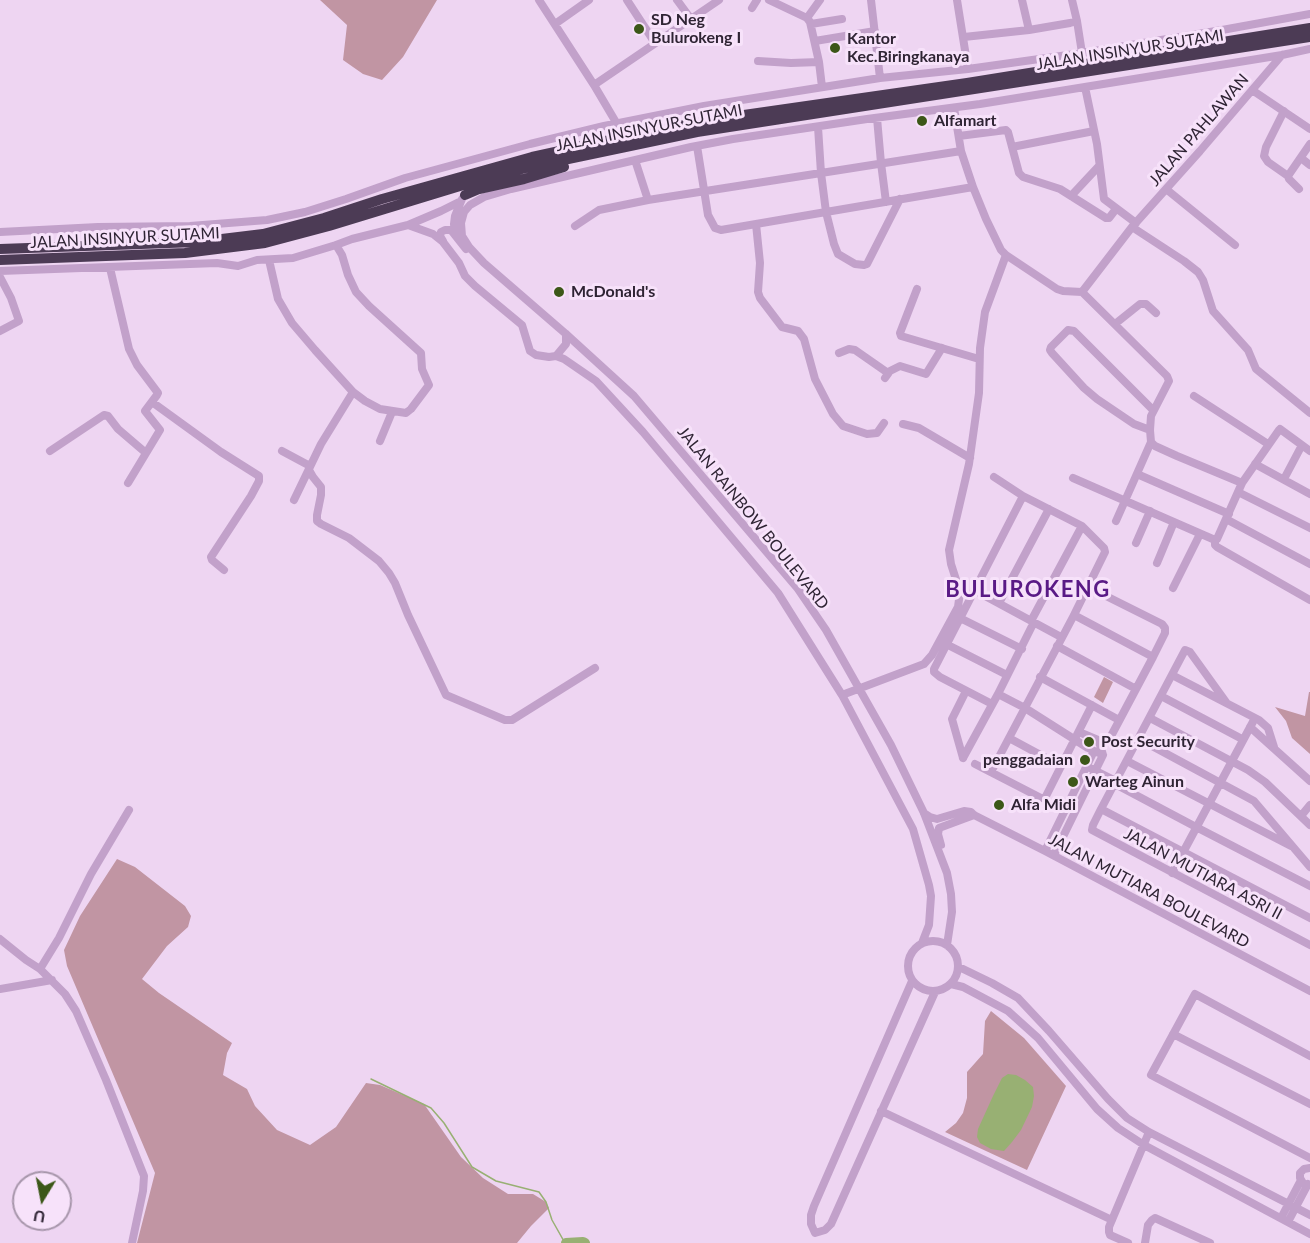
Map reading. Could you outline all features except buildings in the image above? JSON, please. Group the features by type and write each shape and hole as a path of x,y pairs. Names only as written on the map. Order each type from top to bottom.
{"highway":[{"name":"JALAN INSINYUR SUTAMI","path":"0,249 197,242 263,234 532,157 645,132 720,118 967,83 1310,28"},
{"name":"JALAN INSINYUR SUTAMI","path":"0,260 186,254 265,243 483,179 697,132 1310,37"},
{"path":"463,198 479,189 677,141 697,132"}],"street":[{"path":"539,0 617,124"},
{"path":"555,24 589,0"},
{"path":"627,0 656,43"},
{"path":"677,0 691,19"},
{"path":"594,85 719,0"},
{"path":"752,8 758,0"},
{"path":"769,0 809,21 842,19"},
{"path":"820,0 809,21 815,41 822,87"},
{"path":"871,0 880,78"},
{"path":"957,0 968,69"},
{"path":"1022,0 1029,30"},
{"path":"1072,0 1082,52"},
{"path":"0,232 98,227 190,226 276,219 346,199 405,178 530,144 704,106 880,78 968,69 1082,52 1310,14"},
{"path":"964,37 1029,30 1077,21"},
{"path":"815,41 875,31"},
{"path":"484,263 474,258 451,230 441,232 443,242 459,263 465,276 522,325 530,351 536,355 556,356 566,344 566,334 484,263 462,236 460,223 464,212 470,205 484,197 733,139 954,108 1310,49"},
{"name":"JALAN PAHLAWAN","path":"1082,291 1134,225 1282,55"},
{"path":"758,61 819,62"},
{"path":"1085,87 1097,144 1104,199 1134,225 1198,272 1213,310 1248,350 1256,369 1310,412"},
{"path":"1252,90 1310,129"},
{"path":"954,108 961,151 973,187 1002,250 1057,289 1082,291 1167,376 1167,384 1153,410 1151,442 1116,521"},
{"path":"1284,111 1269,139 1264,156 1268,162 1288,176 1299,189"},
{"path":"877,118 886,202"},
{"path":"818,127 826,212 838,254 855,264 864,265 869,262 900,200"},
{"path":"959,136 1004,130 1008,132 1019,173 1023,177 1060,189 1106,218 1116,209"},
{"path":"1012,147 1094,131"},
{"path":"1288,176 1310,144"},
{"path":"697,146 708,215 715,228 726,230 973,187"},
{"path":"575,226 599,210 648,200 961,151"},
{"path":"1301,158 1310,165"},
{"path":"635,160 648,200"},
{"path":"1071,196 1099,166"},
{"path":"1166,189 1235,245"},
{"path":"0,271 99,265 110,268 217,263 238,266 257,260 293,258 352,238 408,225 441,211 463,198"},
{"path":"455,234 455,216 463,198"},
{"path":"756,224 760,263 758,292 760,298 780,326 798,331 804,339 815,379 833,414 843,426 867,434 877,433 884,423"},
{"path":"408,225 434,234 443,242"},
{"path":"98,227 98,239"},
{"path":"269,260 278,299 285,312 315,350 353,392 374,407 406,413 429,386 422,371 421,353 356,292 336,245"},
{"path":"922,943 929,925 931,896 916,838 842,695 924,664 932,655 958,607 960,592 951,564 950,550 970,458 979,393 985,312 1006,255"},
{"path":"110,268 129,349 137,365 158,393 145,411 160,430 128,483"},
{"path":"0,277 19,319 18,322 0,331"},
{"path":"917,289 900,335 980,359"},
{"path":"1115,324 1140,304 1146,304 1156,313"},
{"path":"1150,430 1134,424 1096,399 1052,353 1051,346 1068,330 1074,331 1153,410"},
{"name":"JALAN RAINBOW BOULEVARD","path":"566,334 634,396 798,589 826,630 891,745 924,813 947,873 951,894 952,912 947,945"},
{"path":"839,353 849,349 855,350 886,375 900,366 927,374 942,348"},
{"name":"JALAN RAINBOW BOULEVARD","path":"556,356 596,381 643,432 778,593 842,695"},
{"path":"294,500 321,444 353,392"},
{"path":"1194,396 1268,444"},
{"path":"152,402 221,452 260,476 260,481 251,496 211,556 211,559 224,570"},
{"path":"380,441 392,412"},
{"path":"50,452 104,415 108,416 118,429 146,453"},
{"path":"903,424 919,428 970,458"},
{"path":"1310,451 1280,429 1242,483 1215,540 1217,547 1310,600"},
{"path":"1151,442 1155,446 1242,483"},
{"path":"1284,479 1302,445"},
{"path":"282,451 309,468 321,487 318,521 349,538 380,561 389,573 446,694 505,720 512,720 595,668"},
{"path":"1255,465 1310,494"},
{"path":"1137,474 1227,516 1310,564"},
{"path":"992,772 1104,554 1104,549 1082,526 1023,496 994,477"},
{"path":"1073,478 1215,540"},
{"path":"1238,492 1310,528"},
{"path":"992,704 940,677 934,669 1023,496"},
{"path":"999,603 1049,509"},
{"path":"1136,543 1150,511"},
{"path":"1157,563 1174,522"},
{"path":"966,691 952,719 963,758 1022,649 1033,621 1082,526"},
{"path":"1173,588 1200,534"},
{"path":"976,587 989,598 1061,638"},
{"path":"1088,587 1162,624 1165,628 1165,633 1110,738"},
{"path":"1074,615 1153,657"},
{"path":"960,618 1022,649"},
{"path":"946,644 1007,675"},
{"path":"1057,646 1136,689"},
{"path":"1226,702 1188,651 1184,651 1101,809 1310,918"},
{"path":"1172,675 1263,723 1268,728 1274,747"},
{"path":"1040,677 1119,720"},
{"path":"998,694 1098,753"},
{"path":"1161,696 1242,739"},
{"path":"975,764 1041,798 1046,797 1092,705"},
{"path":"1150,718 1258,776 1310,825"},
{"path":"1172,873 1255,718"},
{"path":"1250,727 1310,781"},
{"path":"1054,855 1080,800 1100,744 1079,732"},
{"path":"1009,738 1061,766"},
{"path":"1139,739 1254,801 1310,867"},
{"path":"1127,761 1294,848"},
{"path":"1091,769 1310,886"},
{"path":"1045,851 1072,797 1091,769"},
{"path":"1072,797 1080,800"},
{"path":"1301,816 1310,805"},
{"name":"JALAN MUTIARA ASRI II","path":"1101,809 1092,831 1308,945"},
{"path":"40,969 62,934 91,874 129,810"},
{"name":"JALAN MUTIARA BOULEVARD","path":"924,813 937,819 964,811 970,812 1310,991"},
{"path":"947,873 948,866 938,837 939,828 974,815"},
{"path":"1060,819 1069,823"},
{"path":"0,939 40,969 63,992 76,1011 143,1171 145,1183 132,1243"},
{"path":"935,941 947,945 956,954 957,974 946,988 935,992 922,989 909,976 907,963 912,951 922,943 935,941"},
{"path":"958,967 992,982 1018,998 1049,1030 1108,1099 1128,1118 1149,1132 1310,1215"},
{"path":"0,989 51,980"},
{"path":"912,981 814,1206 811,1224 815,1233 825,1230 831,1224 935,992"},
{"path":"951,984 963,987 1008,1011 1038,1038 1097,1109 1118,1128 1310,1234"},
{"path":"1310,1056 1194,994 1151,1075 1310,1158"},
{"path":"1173,1034 1310,1104"},
{"path":"881,1111 1112,1220"},
{"path":"1128,1243 1110,1235 1108,1230 1149,1132"},
{"path":"1285,1220 1306,1183 1300,1175 1302,1170 1310,1166"},
{"path":"1145,1243 1148,1225 1155,1218 1210,1243"}],"shaded area":[{"path":"320,0 437,0 403,57 382,80 363,74 343,60 347,25"},
{"path":"1104,677 1113,682 1103,703 1094,697"},
{"path":"1309,692 1310,754 1292,738 1286,721 1275,707 1305,716"},
{"path":"117,859 135,867 185,906 191,916 188,927 167,946 142,979 232,1043 227,1053 223,1075 247,1089 255,1106 277,1130 310,1145 336,1127 366,1083 380,1085 424,1104 461,1157 483,1178 508,1194 533,1194 546,1202 549,1208 517,1243 137,1243 155,1173 67,966 64,950 80,916"},
{"path":"991,1011 1024,1038 1066,1086 1027,1170 945,1132 963,1113 967,1098 967,1072 983,1054 985,1021"},
{"path":"1008,1074 1025,1080 1033,1087 1034,1096 1032,1107 1021,1130 1004,1151 991,1149 980,1143 977,1137 978,1129 993,1096 1002,1078"}],"waterway":[{"path":"371,1079 431,1108 444,1123 472,1167 496,1181 539,1192 565,1243"},
{"path":"566,1243 585,1243"}],"place":[{"name":"SD Neg Bulurokeng I","path":"639,29"},
{"name":"Kantor Kec.Biringkanaya","path":"835,48"},
{"name":"Alfamart","path":"922,121"},
{"name":"McDonald's","path":"559,292"},
{"name":"Post Security","path":"1089,742"},
{"name":"penggadaian","path":"1085,760"},
{"name":"Warteg Ainun","path":"1073,782"},
{"name":"Alfa Midi","path":"999,805"}],"district":[{"name":"BULUROKENG","path":"1028,590"}]}
